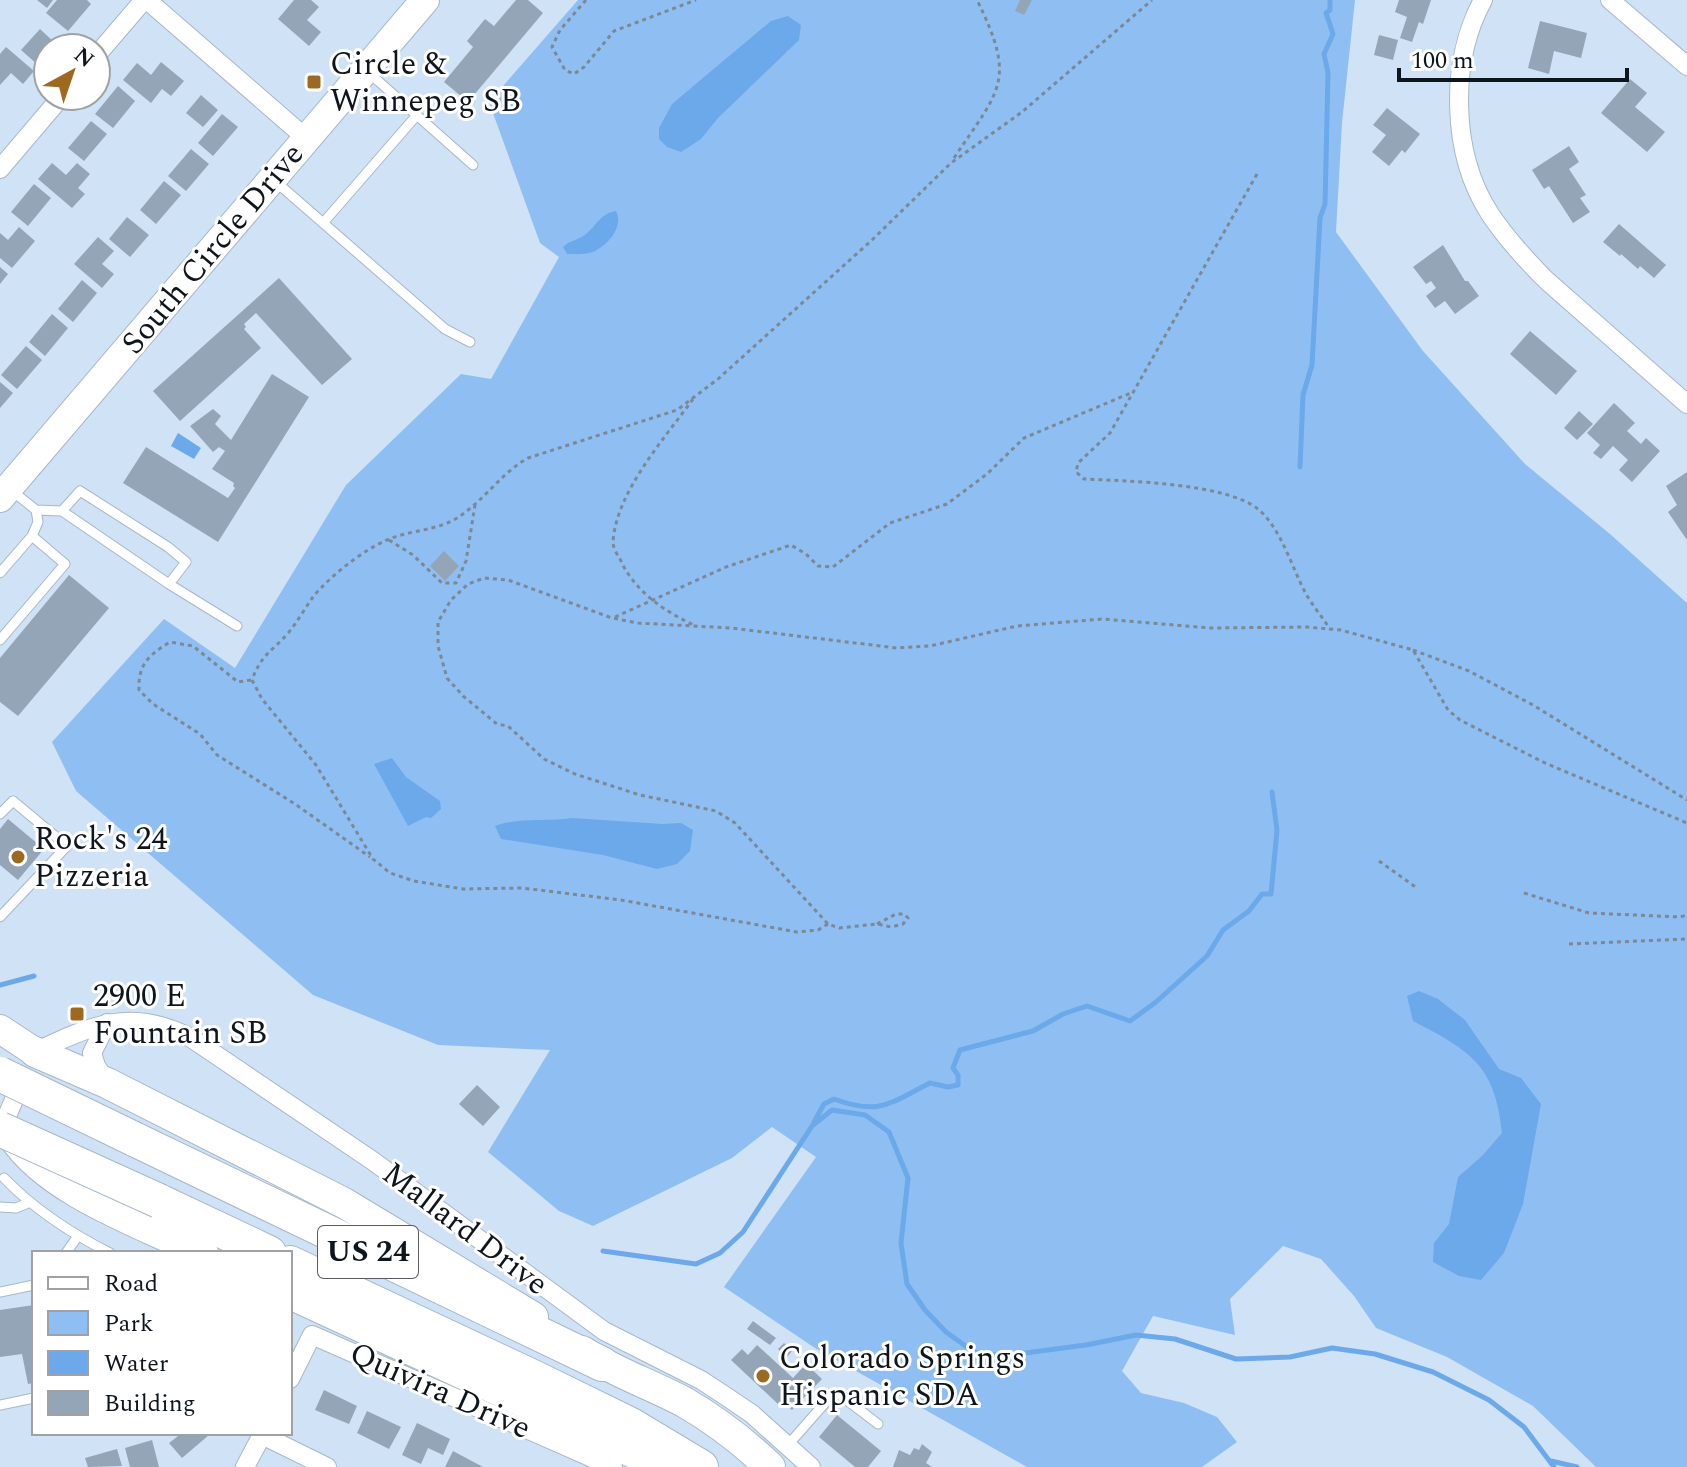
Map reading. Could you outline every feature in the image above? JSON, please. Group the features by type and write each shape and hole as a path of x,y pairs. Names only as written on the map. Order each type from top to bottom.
{"highway":[{"path":"20,1067 107,1083 344,1203 512,1303 602,1364"},
{"name":"US 24","path":"20,1067 134,1139 683,1402 745,1444 779,1456"},
{"path":"1,1122 265,1251"},
{"path":"1,1122 19,1147 45,1173 75,1191 199,1251"},
{"name":"US 24","path":"292,1264 577,1398 701,1467"},
{"path":"292,1295 664,1467"}],"main road":[{"name":"South Circle Drive","path":"4,493 425,0"},
{"path":"0,1029 20,1067"},
{"path":"0,1052 20,1067"}],"street":[{"path":"112,38 146,0 307,139"},
{"path":"1483,0 1468,35 1460,91 1467,158 1489,212 1546,280 1687,404"},
{"path":"1610,0 1687,66"},
{"path":"0,169 48,112"},
{"path":"107,1023 92,1053 107,1083"},
{"name":"Mallard Drive","path":"20,1067 77,1032 107,1023 158,1023 191,1038 373,1161 604,1331 701,1380 752,1414 779,1456 811,1467"},
{"path":"1,1122 20,1067"},
{"name":"Quivira Drive","path":"292,1375 312,1335 613,1467"},
{"path":"245,1467 261,1435"},
{"path":"264,1435 327,1467"}],"lane":[{"path":"365,70 473,165"},
{"path":"323,223 417,115"},
{"path":"273,179 445,329 470,342"},
{"path":"62,511 80,491 168,547 186,562 169,584"},
{"path":"4,493 36,510 62,511 237,626"},
{"path":"0,573 32,536 38,522 36,510"},
{"path":"0,640 65,564 32,536"},
{"path":"0,814 13,801 67,846 0,917"},
{"path":"4,1178 28,1203 106,1251"},
{"path":"0,1207 16,1208 28,1203"},
{"path":"67,1251 78,1236"},
{"path":"0,1292 32,1285"},
{"path":"779,1456 832,1395 840,1395 878,1424"},
{"path":"0,1405 32,1398"}],"path":[{"path":"586,0 560,30 552,47 565,70 574,74 584,67 614,31 696,0"},
{"path":"951,163 994,98 1001,73 1000,56 992,30 977,0"},
{"path":"373,859 316,765 262,699 252,680 259,660 289,632 315,594 355,559 388,539 419,533 454,520 528,458 677,410 718,379 872,240 951,163 1022,112 1152,0"},
{"path":"1257,174 1110,433 1078,463 1076,472 1084,479 1198,489 1240,499 1259,510 1282,542 1306,594 1330,629"},
{"path":"612,618 726,567 791,545 818,566 833,567 890,523 947,504 987,474 1024,438 1135,391"},
{"path":"696,396 637,475 620,516 613,544 626,573 652,599 676,617 699,627"},
{"path":"456,583 466,561 475,505"},
{"path":"388,539 413,555 442,583 456,583 462,590"},
{"path":"877,924 896,914 904,914 908,918 903,924 891,927 877,924 839,928 828,924 735,823 716,811 640,795 575,774 544,759 508,726 497,724 463,696 447,678 438,646 438,622 451,600 468,584 484,578 508,580 612,618 638,623 897,648 930,646 1017,626 1103,619 1210,628 1330,629 1413,650 1469,671 1533,705 1687,800"},
{"path":"252,680 238,682 193,646 170,642 148,655 138,672 139,690 153,704 200,734 217,755 295,804 390,873 414,881 463,889 522,888 621,900 797,932 818,930 828,924"},
{"path":"1413,650 1448,710 1460,720 1545,763 1687,823"},
{"path":"1379,861 1417,888"},
{"path":"1524,893 1589,913 1687,915"},
{"path":"1569,944 1687,939"}],"green space":[{"path":"578,0 1355,0 1342,123 1336,232 1423,351 1525,464 1687,603 1687,1467 1596,1467 1533,1406 1447,1357 1376,1328 1354,1296 1321,1259 1283,1246 1230,1299 1235,1335 1153,1316 1122,1371 1141,1393 1184,1403 1217,1417 1237,1442 1202,1467 1027,1467 815,1348 724,1287 816,1157 772,1127 732,1158 593,1226 559,1211 488,1152 550,1050 438,1045 313,995 76,791 52,742 164,619 235,668 346,485 461,374 491,379 559,257 540,243 489,102"}],"water":[{"path":"788,16 801,25 799,40 718,118 701,139 681,152 667,147 659,139 659,128 672,104 771,21"},
{"path":"616,211 616,229 604,245 590,253 567,254 563,247 586,234 607,214"},
{"path":"178,433 201,448 194,459 171,446"},
{"path":"392,758 406,777 440,801 441,809 431,818 426,817 408,826 374,764"},
{"path":"572,818 681,823 693,830 690,851 677,864 657,869 603,855 501,839 495,826"},
{"path":"1419,991 1438,999 1465,1020 1499,1069 1521,1078 1541,1104 1523,1204 1504,1253 1481,1280 1459,1276 1433,1262 1434,1243 1449,1224 1458,1177 1502,1133 1499,1110 1486,1075 1476,1062 1450,1041 1413,1021 1407,996"}],"building":[{"path":"37,0 53,0 47,8"},
{"path":"57,0 87,0 91,4 68,31 46,13"},
{"path":"294,0 311,0 319,7 307,20 321,32 309,46 278,19"},
{"path":"516,0 528,0 543,13 468,102 444,82 473,47 467,41 485,19 494,26"},
{"path":"1020,0 1032,0 1024,15 1015,11"},
{"path":"1399,0 1431,0 1423,24 1419,22 1412,42 1400,38 1407,17 1395,12"},
{"path":"1540,21 1587,33 1581,58 1554,51 1549,74 1528,68"},
{"path":"1379,35 1398,40 1393,60 1374,55"},
{"path":"32,38 32,60 21,50"},
{"path":"6,47 32,69 23,84 11,73 0,85 0,54"},
{"path":"161,62 184,81 171,96 162,89 151,103 123,80 137,63 151,75"},
{"path":"1630,79 1647,93 1635,107 1665,132 1647,152 1601,113"},
{"path":"118,86 135,101 113,128 95,114 112,112 112,93"},
{"path":"201,95 218,110 203,127 186,113"},
{"path":"1387,108 1420,134 1405,153 1402,150 1389,166 1372,152 1386,135 1373,125"},
{"path":"222,114 238,127 213,156 198,143"},
{"path":"91,121 107,134 84,161 68,148"},
{"path":"1569,146 1579,162 1569,169 1586,195 1580,198 1590,212 1573,223 1549,186 1544,189 1532,170"},
{"path":"191,149 209,164 186,191 168,176"},
{"path":"52,163 66,175 77,163 90,174 78,188 85,194 72,208 38,179"},
{"path":"164,181 181,195 156,224 140,210"},
{"path":"34,184 51,198 28,226 11,212"},
{"path":"127,217 149,235 130,257 109,239"},
{"path":"1619,224 1666,265 1654,278 1603,242"},
{"path":"19,227 35,241 12,268 0,258 0,233 8,240"},
{"path":"98,237 114,251 102,264 114,274 102,288 74,264"},
{"path":"1443,245 1465,281 1479,296 1455,314 1445,301 1435,308 1426,296 1436,288 1431,281 1426,284 1413,267"},
{"path":"0,267 8,274 0,284"},
{"path":"279,278 352,359 322,385 256,313 244,324 244,329 261,348 180,421 153,391"},
{"path":"82,280 97,293 73,322 58,309"},
{"path":"52,314 68,328 45,356 29,342"},
{"path":"1530,331 1577,371 1556,395 1510,354"},
{"path":"26,346 42,360 17,389 1,375"},
{"path":"272,374 309,397 218,542 123,483 146,447 228,498 235,488 234,483 212,469 225,451 219,447 213,452 190,426 213,409 221,416 215,424 231,440"},
{"path":"0,382 13,393 0,408"},
{"path":"1614,403 1635,423 1627,431 1641,444 1646,438 1660,451 1632,482 1619,470 1628,460 1613,446 1601,459 1593,453 1600,445 1587,433"},
{"path":"1579,411 1593,424 1577,440 1564,428"},
{"path":"1687,472 1687,540 1668,512 1677,505 1666,486"},
{"path":"444,551 459,566 445,581 430,566"},
{"path":"69,575 109,608 18,716 0,702 0,658"},
{"name":"Rock's 24 Pizzeria","path":"8,819 44,849 18,880 0,865 0,829"},
{"path":"477,1085 500,1107 483,1126 459,1104"},
{"path":"32,1305 32,1383 28,1384 22,1354 0,1357 0,1310"},
{"path":"753,1321 776,1338 770,1345 747,1329"},
{"path":"784,1343 792,1351 787,1357 778,1349"},
{"path":"757,1345 793,1378 806,1364 822,1379 792,1410 782,1401 778,1404 731,1360 742,1349 748,1355"},
{"path":"324,1390 357,1406 349,1424 315,1410"},
{"path":"367,1411 401,1427 389,1449 357,1433"},
{"path":"837,1415 881,1451 868,1467 855,1467 819,1437"},
{"path":"417,1423 450,1439 443,1455 428,1448 421,1464 402,1455"},
{"path":"179,1435 209,1435 182,1458 169,1443"},
{"path":"152,1440 159,1467 130,1467 125,1448"},
{"path":"922,1444 932,1452 926,1463 932,1467 893,1467 899,1450 910,1455 914,1448 919,1450"},
{"path":"117,1449 122,1466 88,1467 85,1458"},
{"path":"453,1451 483,1467 445,1467"}],"waterway":[{"path":"1300,467 1303,395 1312,365 1320,218 1325,204 1328,73 1324,54 1333,34 1326,13 1330,10 1330,0"},
{"path":"814,1122 824,1104 834,1099 874,1107 930,1083 948,1087 958,1085 958,1075 953,1068 960,1050 1033,1031 1063,1014 1087,1006 1130,1021 1207,956 1223,930 1249,911 1262,894 1271,894 1277,830 1272,792"},
{"path":"0,985 34,976"},
{"path":"603,1251 696,1264 720,1253 743,1232 812,1126 832,1110 865,1115 889,1132 908,1178 901,1243 907,1284 925,1310 946,1332 974,1352 1003,1356 1136,1335 1175,1339 1236,1359 1290,1357 1332,1348 1375,1354 1433,1372 1489,1400 1524,1427 1554,1467"},
{"path":"1551,1461 1577,1467"}],"place":[{"name":"Circle & Winnepeg SB","path":"314,82"},
{"name":"Rock's 24 Pizzeria","path":"18,857"},
{"name":"2900 E Fountain SB","path":"77,1014"},
{"name":"Colorado Springs Hispanic SDA","path":"763,1376"}]}
